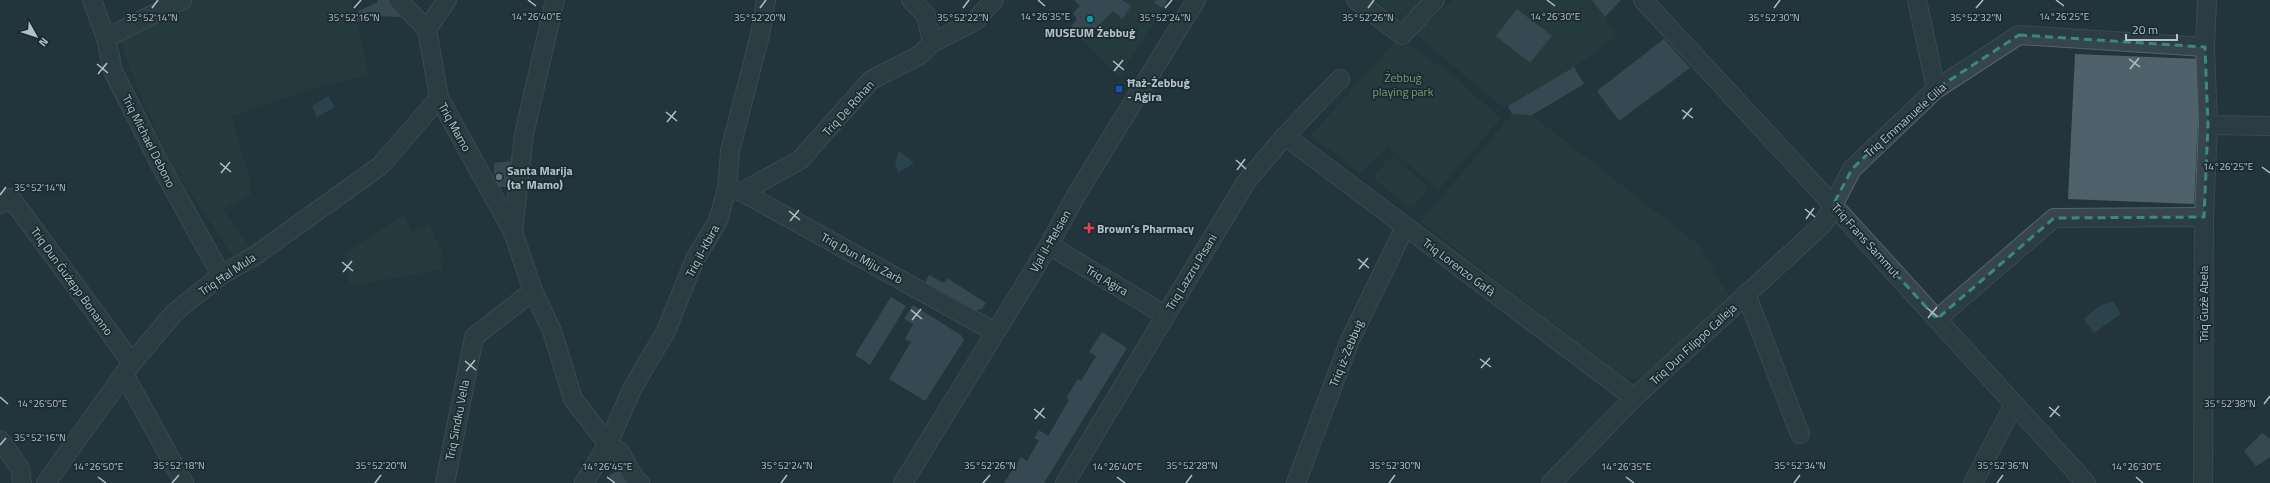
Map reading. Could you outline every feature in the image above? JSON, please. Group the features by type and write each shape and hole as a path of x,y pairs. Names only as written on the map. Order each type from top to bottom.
{"street":[{"name":"Triq Michael Debono","path":"92,0 106,38 113,71 162,168 221,276"},
{"path":"106,38 182,0"},
{"path":"398,0 427,29 447,0"},
{"name":"Triq Mamo","path":"513,232 524,134 555,0"},
{"name":"Triq il-Kbira","path":"584,483 608,444 632,389 666,331 696,259 735,190 730,151 760,35 766,0"},
{"path":"911,0 926,15 932,43"},
{"name":"Triq De Rohan","path":"735,190 800,160 871,80 920,55 932,43 975,21 994,0"},
{"name":"Vjal il-Ħelsien","path":"903,483 1049,245 1078,192 1196,0"},
{"path":"1356,0 1402,35 1435,0"},
{"name":"Triq Frans Sammut","path":"1643,0 1833,205 2086,483"},
{"path":"1917,0 1936,89"},
{"name":"Triq Ġużè Abela","path":"2203,483 2204,217 2208,125 2205,47 2207,0"},
{"name":"Triq Mamo","path":"427,29 439,98 513,232 533,291 552,331 573,399 608,444 620,452 636,480 640,483"},
{"name":"Triq Emmanuele Cilia","path":"1833,205 1852,169 1936,89 2018,35 2205,47"},
{"name":"Triq Lazzru Pisani","path":"1065,483 1246,182 1285,136 1340,79"},
{"name":"Triq Ħal Mula","path":"46,483 128,368 174,313 221,276 253,257 380,166 439,98"},
{"path":"2208,125 2270,126"},
{"name":"Triq Lorenzo Gafà","path":"1285,136 1634,398"},
{"name":"Triq Dun Miju Zarb","path":"735,190 996,332"},
{"name":"Triq Dun Ġużepp Bonanno","path":"6,201 128,368 184,483"},
{"name":"Triq Dun Filippo Calleja","path":"1551,483 1634,398 1823,224 1833,205"},
{"path":"1937,319 2054,218 2204,217"},
{"name":"Triq iż-Żebbuġ","path":"1296,483 1350,340 1405,227"},
{"name":"Triq Aġira","path":"1049,245 1165,315"},
{"name":"Triq Sindku Vella","path":"445,483 474,337 533,291"},
{"path":"1746,294 1800,434"},
{"path":"1973,483 2014,404"},
{"path":"0,440 20,468 22,483"}],"highlighted area":[{"path":"2019,35 2205,47 2208,125 2204,217 2054,218 1937,319 1833,205 1852,169 1936,89"}],"green space":[{"path":"190,0 352,0 369,76 321,86 232,116 250,181 251,195 223,209 250,248 233,256 173,167 140,94 118,36"},
{"path":"1122,0 1156,0 1155,3 1163,8 1119,77 1083,40 1113,11 1132,29 1122,19 1130,6"},
{"path":"1375,0 1420,0 1403,21"},
{"path":"1453,0 1592,0 1617,36 1574,67 1504,108 1415,34"},
{"name":"Żebbuġ playing park","path":"1406,43 1458,79 1500,119 1438,190 1388,147 1360,173 1311,135 1393,44"},
{"path":"1512,114 1532,115 1700,246 1730,297 1646,378 1622,379 1421,222"},
{"path":"1389,158 1394,158 1427,185 1428,189 1414,207 1409,208 1374,179 1375,175"},
{"path":"404,215 412,232 429,224 444,258 440,260 444,269 349,286 346,252"}],"water":[{"path":"328,96 335,107 317,117 312,106"},
{"path":"899,151 914,163 898,173 895,162"},
{"path":"2113,301 2121,314 2094,333 2084,319 2099,306"}],"building":[{"path":"377,0 391,0 400,17 378,16 357,22 356,12 378,2"},
{"name":"MUSEUM Żebbuġ","path":"1074,0 1122,0 1131,6 1122,19 1113,11 1083,40 1071,26 1077,20 1073,13 1080,6"},
{"path":"1156,0 1167,1 1163,8 1154,3"},
{"path":"1592,0 1621,0 1605,17"},
{"path":"1517,9 1552,36 1530,63 1496,36"},
{"path":"1664,39 1690,68 1619,121 1597,91"},
{"path":"2075,54 2201,59 2194,204 2068,199"},
{"path":"1574,67 1584,84 1532,115 1512,114 1508,106"},
{"name":"Santa Marija (ta' Mamo)","path":"513,161 511,187 499,187 494,176 494,163"},
{"path":"929,275 944,283 947,278 986,303 982,309 971,311 924,285"},
{"path":"891,297 906,306 870,365 855,355"},
{"path":"913,305 961,335 964,340 925,401 889,379 911,342 905,339 913,324 904,319"},
{"path":"1102,332 1127,348 1044,483 1004,483 1021,457 1027,461 1039,440 1034,438 1039,430 1048,436 1069,400 1066,398 1078,379 1081,381 1096,356 1089,352"},
{"path":"2262,433 2270,439 2270,457 2256,466 2244,451"},
{"path":"622,469 629,483 613,483 609,475"}],"place":[{"name":"MUSEUM Żebbuġ","path":"1090,19"},
{"name":"Ħaż-Żebbuġ - Aġira","path":"1119,89"},
{"name":"Santa Marija (ta' Mamo)","path":"499,177"},
{"name":"Brown’s Pharmacy","path":"1089,228"}]}
